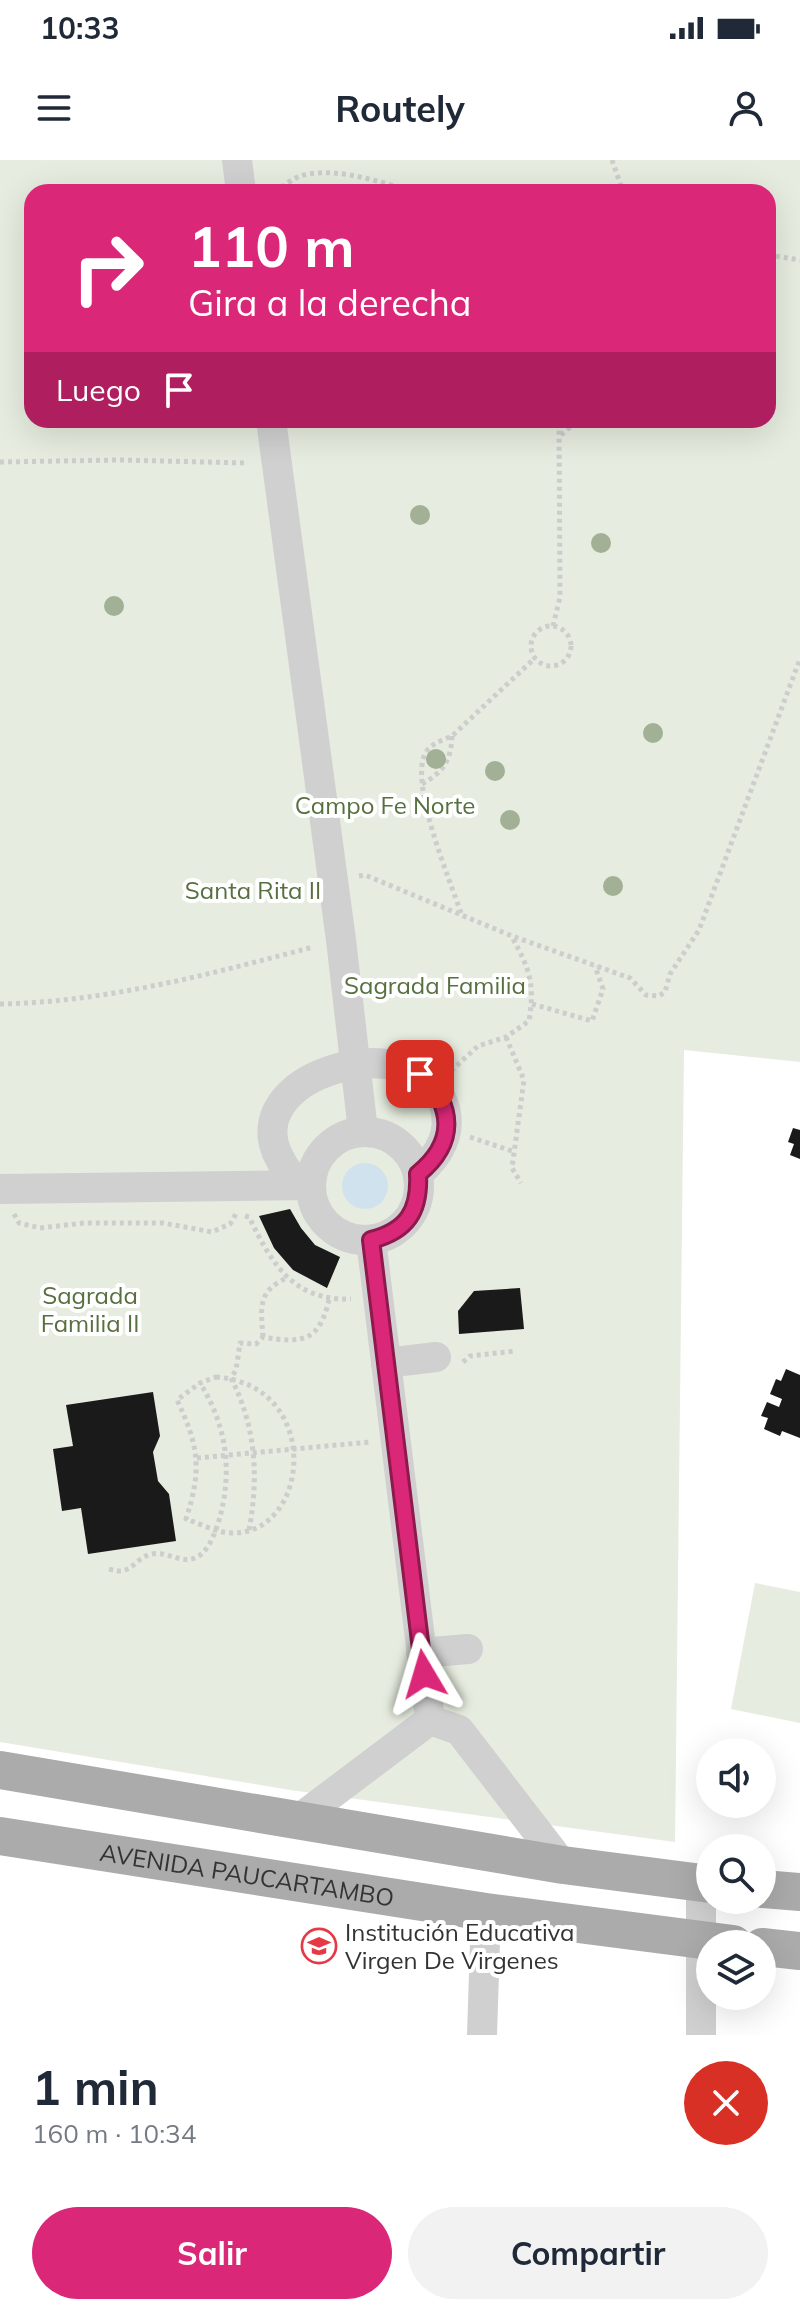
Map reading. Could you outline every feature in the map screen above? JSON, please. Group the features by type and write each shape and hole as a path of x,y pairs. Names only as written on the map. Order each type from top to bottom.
{"main road":[{"path":"0,1770 563,1865 696,1882"},
{"name":"AVENIDA PAUCARTAMBO","path":"0,1836 486,1912 696,1939"},
{"path":"776,1890 800,1892"},
{"path":"776,1948 800,1951"}],"street":[{"path":"237,160 240,184"},
{"path":"272,428 341,940 363,1131"},
{"path":"311,1185 299,1183 285,1170 276,1153 273,1134 276,1115 285,1099 309,1079 356,1065 402,1066 420,1074 435,1087 444,1105 447,1125 443,1144 433,1161 418,1174"},
{"path":"363,1131 389,1136 400,1144 411,1157 418,1174 419,1192 409,1217 388,1236 371,1240 352,1239 328,1225 313,1202 311,1185 314,1168 322,1152 350,1133 363,1131"},
{"path":"6,1200 311,1185"},
{"path":"371,1240 430,1720"},
{"path":"386,1363 448,1361"},
{"path":"421,1653 468,1649"},
{"path":"296,1821 430,1720"},
{"path":"430,1720 459,1730 563,1865"},
{"path":"482,2035 486,1912"},
{"path":"701,2035 705,2010"}],"path":[{"path":"612,160 620,184"},
{"path":"286,184 307,174 344,174 385,184"},
{"path":"776,256 800,260"},
{"path":"553,626 560,597 560,428"},
{"path":"561,435 569,428"},
{"path":"0,462 119,460 277,463"},
{"path":"553,626 569,637 569,656 564,662 552,667 539,663 535,658 531,646 540,629 553,626"},
{"path":"461,914 426,810 422,766 427,751 437,742 452,736 535,658"},
{"path":"333,880 365,875 512,936 630,978 646,995 653,997 665,992 670,974 699,930 800,659"},
{"path":"422,784 447,765 452,736"},
{"path":"451,1072 478,1046 506,1037 529,1021 533,991 525,962 512,936"},
{"path":"0,1004 40,1003 191,979 341,940"},
{"path":"532,1004 592,1021 603,989 595,966"},
{"path":"506,1037 524,1080 512,1168 521,1183"},
{"path":"464,1135 515,1152"},
{"path":"6,1200 19,1223 40,1228 84,1223 163,1223 212,1232 230,1224 238,1211 249,1217 267,1254 287,1278 308,1292 329,1300 353,1299 377,1293"},
{"path":"231,1378 236,1370 240,1343 256,1344 263,1337 264,1296 273,1284 287,1278"},
{"path":"263,1337 291,1340 317,1332 329,1300"},
{"path":"448,1361 516,1351"},
{"path":"216,1377 231,1378 254,1386 271,1399 287,1421 294,1449 293,1478 287,1495 268,1521 249,1531 232,1533 216,1530 186,1519 196,1488 197,1458 189,1426 177,1400 200,1383 216,1377"},
{"path":"231,1378 246,1412 254,1453 255,1492 249,1531"},
{"path":"109,1569 119,1572 129,1569 143,1557 154,1554 189,1560 207,1548 216,1530 225,1496 227,1455 218,1417 200,1383"},
{"path":"197,1458 395,1439"}],"green space":[{"name":"Campo Fe Norte","path":"0,160 800,160 800,1062 684,1050 675,1842 290,1790 0,1742"},
{"path":"755,1583 800,1592 800,1723 731,1709"}],"water":[{"path":"365,1163 381,1170 388,1186 381,1202 365,1209 349,1202 342,1186 349,1170"}],"building":[{"path":"793,1128 800,1130 800,1159 790,1155 794,1144 788,1142"},
{"path":"290,1209 315,1245 340,1257 327,1288 293,1270 274,1248 259,1216"},
{"path":"520,1288 524,1329 459,1334 458,1311 474,1291"},
{"path":"786,1369 800,1375 800,1438 782,1431 780,1436 764,1429 768,1418 761,1416 767,1402 779,1407 782,1399 770,1394 776,1379 781,1381"},
{"path":"153,1392 160,1436 153,1452 158,1481 169,1494 176,1541 88,1554 81,1508 62,1511 53,1449 73,1446 66,1405"}],"place":[{"name":"Institución Educativa Virgen De Virgenes","path":"319,1946"}],"route":[{"path":"420,1074 435,1087 444,1105 447,1125 443,1144 433,1161 418,1174 419,1192 414,1210 403,1225 388,1236 371,1240 424,1674"}],"park label":[{"name":"Santa Rita II","path":"253,890"},
{"name":"Sagrada Familia","path":"435,985"},
{"name":"Sagrada Familia II","path":"90,1309"}]}
